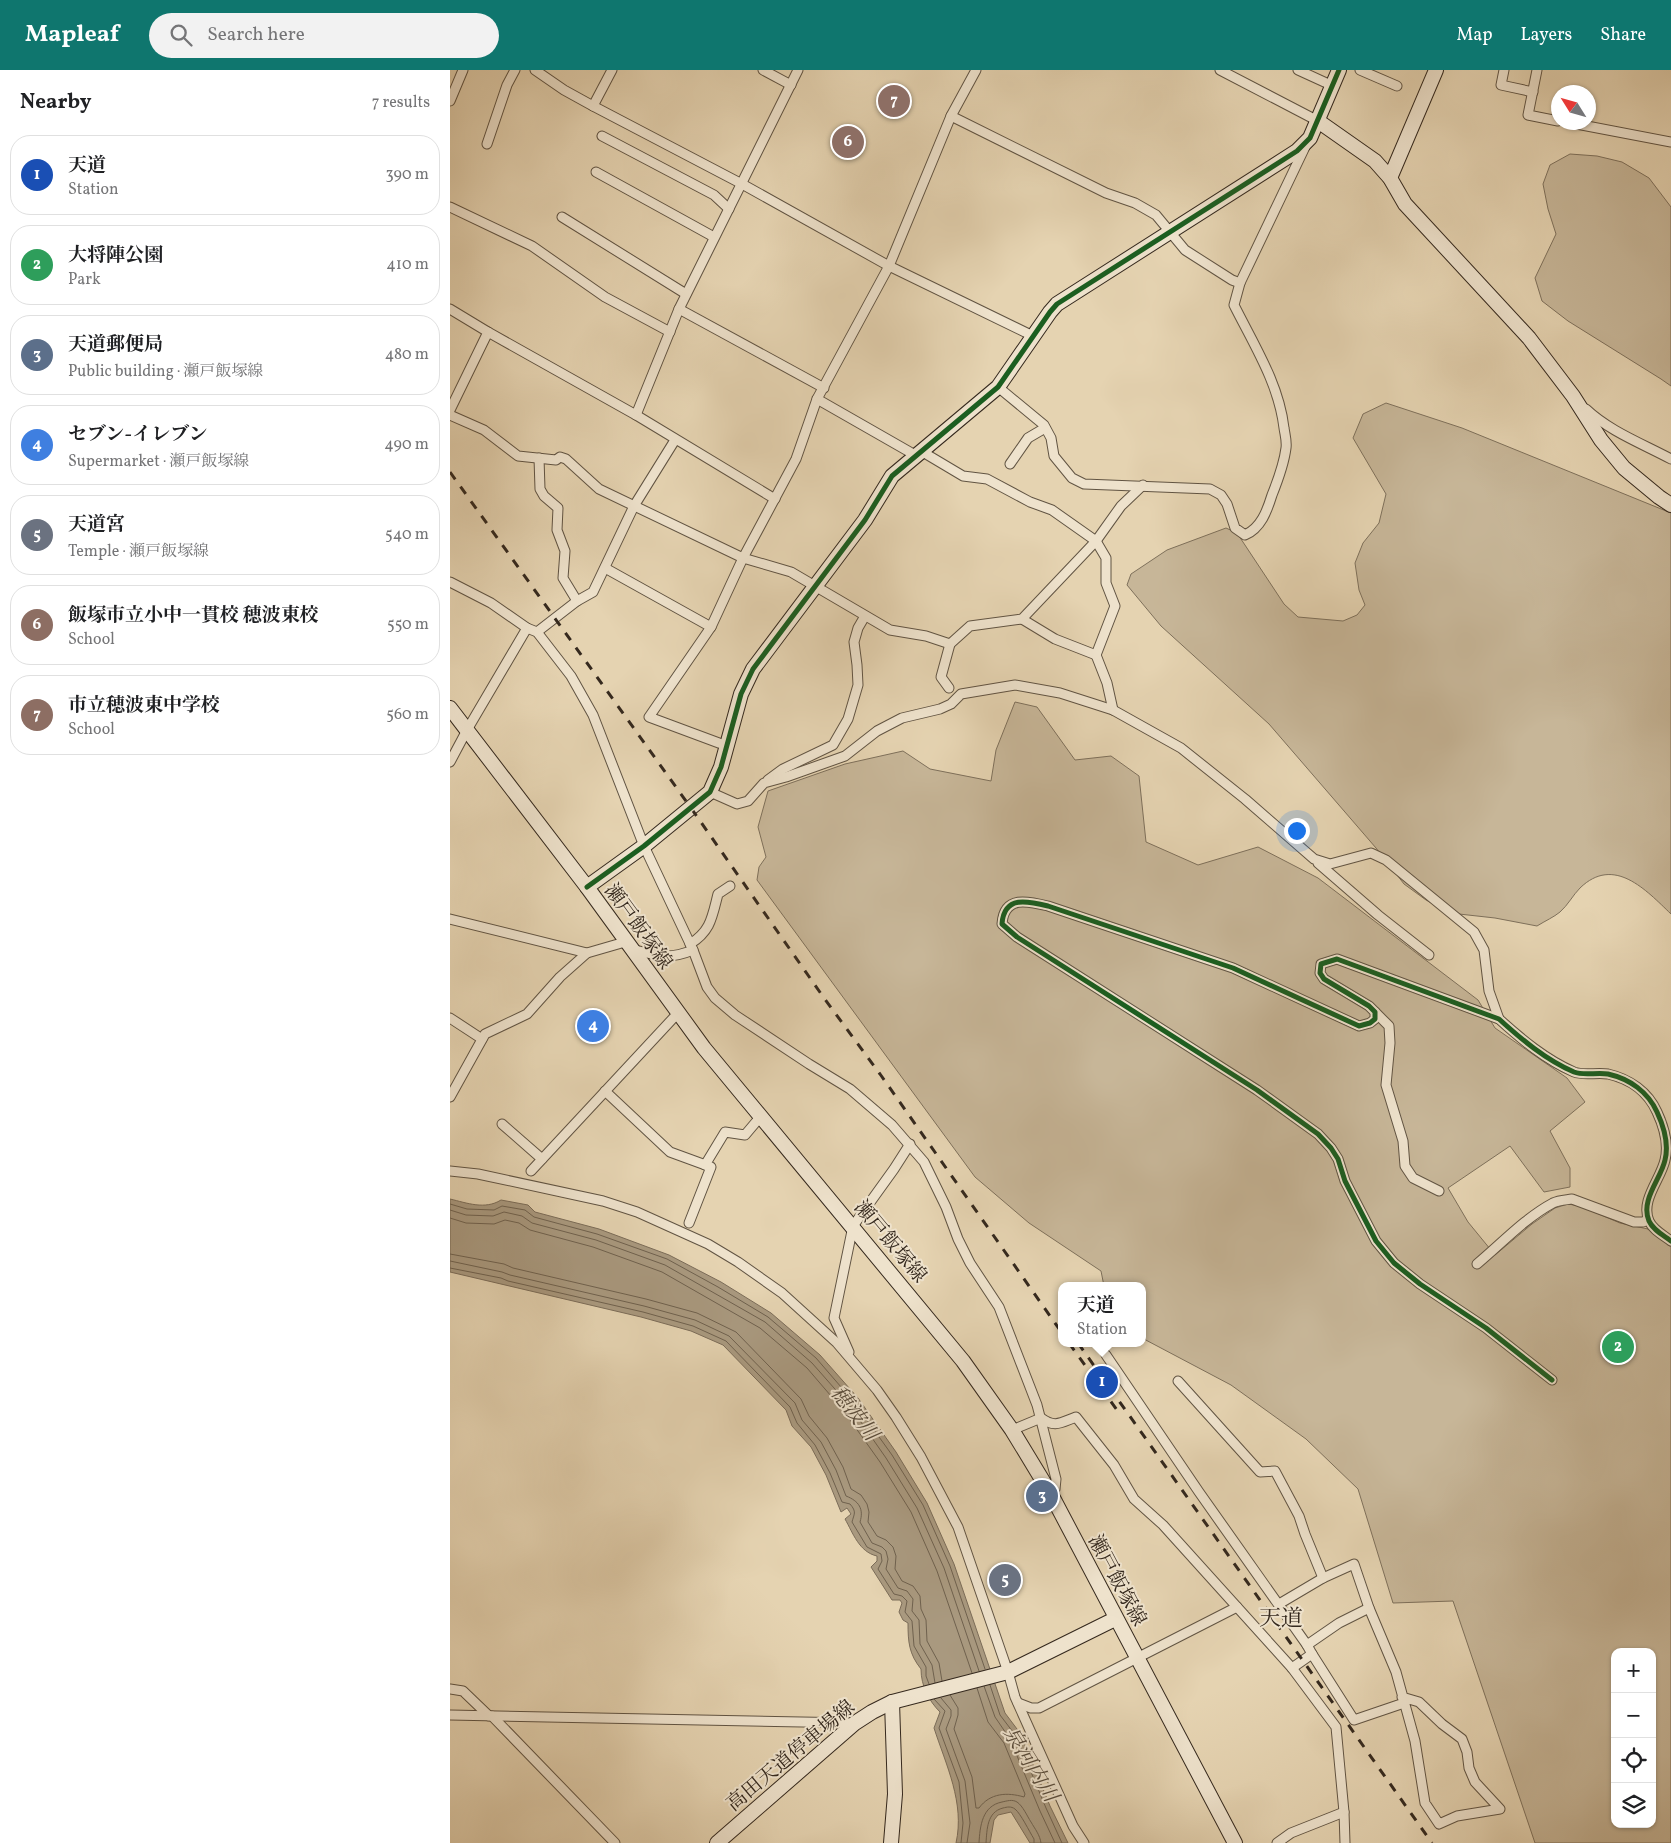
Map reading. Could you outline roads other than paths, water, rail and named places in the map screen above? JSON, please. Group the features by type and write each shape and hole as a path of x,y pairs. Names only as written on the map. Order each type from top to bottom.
{"main road":[{"path":"587,887 644,846 710,792 727,746 740,694 753,669 865,520 892,476 998,387 1057,304 1297,151 1310,138 1339,70"},
{"path":"1390,178 1436,70"},
{"path":"1318,121 1375,161 1390,178 1405,204 1529,338 1573,396 1601,440 1624,468 1659,497 1671,504"},
{"name":"瀬戸飯塚線","path":"450,708 587,887 704,1048 963,1361 1012,1430 1052,1496 1235,1843"},
{"name":"高田天道停車場線","path":"717,1843 855,1722 872,1712 895,1702 1005,1673 1116,1618"},
{"path":"890,1843 895,1794 895,1702"}],"street":[{"path":"450,102 463,70"},
{"path":"487,144 507,85 515,70"},
{"path":"535,70 564,90 742,184 889,266 1034,336"},
{"path":"594,106 612,70"},
{"path":"763,70 790,85"},
{"path":"636,415 686,294 798,70"},
{"path":"727,746 649,717 711,627 743,558 796,459 818,399 889,266 951,116 976,70"},
{"path":"1220,70 1318,121"},
{"path":"1298,70 1333,86"},
{"path":"1360,70 1396,86"},
{"path":"1504,70 1501,85 1532,92"},
{"path":"1537,70 1528,116 1551,120"},
{"path":"951,116 1106,194 1135,203 1156,215 1185,250 1232,280 1240,282"},
{"path":"1596,127 1670,139"},
{"path":"602,136 714,195 729,209"},
{"path":"998,387 1045,428 1050,438 1054,456 1072,478 1084,484 1210,489 1221,495 1227,504 1235,528 1245,535 1251,532 1263,519 1283,464 1286,445 1282,410 1270,377 1234,305 1240,282 1310,138"},
{"path":"596,172 714,237"},
{"path":"450,206 532,246 605,297 670,332"},
{"path":"562,217 686,294"},
{"path":"450,309 636,415 775,499"},
{"path":"679,309 824,388"},
{"path":"450,410 488,332"},
{"path":"1573,396 1594,417 1671,459"},
{"path":"818,399 963,476 987,479 1030,502 1052,510 1096,541 1106,558 1106,583 1115,606 1096,656 1107,683 1113,710"},
{"path":"450,415 484,430 518,456 556,460 560,457 566,459 599,489 743,558 791,572 890,630 926,636 950,644"},
{"path":"1010,464 1028,438 1045,428"},
{"path":"537,632 577,601 592,592 634,506 675,440"},
{"path":"539,458 540,489 544,496 558,508 557,530 565,551 563,578 577,601"},
{"path":"948,688 941,677 950,644 970,626 1022,619 1096,541 1121,506 1143,485"},
{"path":"605,568 711,627"},
{"path":"450,582 492,604 527,628 537,632 571,676 594,715 644,846 692,947 707,987 715,998 735,1015 850,1089 892,1125 910,1144 931,1174 958,1239 970,1262 999,1307 1041,1418 1056,1479 1052,1496"},
{"path":"710,792 737,804 748,801 764,783 783,769 833,745 848,718 858,685 854,642 858,628 865,616"},
{"path":"1022,619 1055,639 1096,656"},
{"path":"450,762 527,628"},
{"path":"764,783 845,756 877,731 902,718 940,709 951,704 961,694 1015,685 1060,693 1113,710 1181,748 1259,811 1378,915 1429,954"},
{"path":"1314,860 1330,864 1371,853 1386,860 1474,932 1484,950 1489,991 1500,1019"},
{"path":"450,919 587,954 628,945 662,957 674,957 692,947 702,937 709,926 718,894 730,886"},
{"path":"1375,1012 1375,1019 1370,1023 1359,1026 1233,968 1030,901 1010,905 1002,914 1002,924 1017,937 1257,1090 1318,1134 1331,1148 1338,1160 1345,1181 1376,1241 1394,1263 1420,1284 1486,1328 1552,1380"},
{"path":"450,1097 485,1034 526,1014 560,977 587,954"},
{"path":"1439,1191 1413,1178 1405,1166 1403,1141 1386,1086 1390,1042 1389,1026 1369,1006 1324,979 1320,973 1322,964 1337,959 1500,1019 1517,1035 1568,1069 1576,1073 1607,1074 1623,1079 1631,1082 1648,1095 1666,1135 1667,1150 1665,1162 1646,1207 1648,1220 1653,1227 1671,1241"},
{"path":"531,1171 678,1013"},
{"path":"450,1018 482,1039"},
{"path":"605,1091 670,1152 711,1167 689,1222"},
{"path":"705,1165 725,1132 745,1134 761,1116"},
{"path":"502,1124 542,1159"},
{"path":"853,1362 834,1318 853,1226 910,1144"},
{"path":"450,1171 478,1174 603,1200 637,1212 708,1244 738,1262 782,1293 837,1343 878,1390 896,1417 921,1457 958,1527 1005,1673 1073,1826 1084,1843"},
{"path":"1477,1264 1532,1218 1554,1203 1562,1200 1572,1199 1634,1222 1648,1220"},
{"path":"1106,1355 1279,1604 1354,1720 1403,1700 1419,1702 1442,1724 1462,1739 1467,1752 1469,1768 1475,1782 1500,1808 1457,1816 1439,1824 1425,1803 1415,1741 1403,1700 1396,1672 1369,1608 1354,1564 1323,1578 1279,1604"},
{"path":"1178,1381 1260,1472 1275,1471 1299,1516 1323,1578"},
{"path":"1041,1418 1054,1425 1076,1417 1114,1465 1134,1499 1163,1525 1292,1668 1336,1727 1345,1843"},
{"path":"1012,1430 1041,1418"},
{"path":"1018,1703 1031,1708 1039,1708 1237,1607"},
{"path":"1292,1668 1309,1649 1339,1623 1369,1608"},
{"path":"450,1689 463,1691 491,1716 615,1843"},
{"path":"450,1715 855,1722"},
{"path":"1277,1843 1291,1834 1344,1812"}],"water":[{"path":"450,1199 476,1205 489,1205 501,1200 528,1205 535,1212 599,1229 669,1255 721,1282 771,1313 820,1355 858,1398 896,1452 927,1503 954,1564 1005,1713 1020,1733 1050,1806 1068,1843 1030,1843 1011,1812 998,1815 994,1820 990,1843 956,1843 958,1813 956,1799 949,1770 934,1728 940,1712 926,1693 921,1669 912,1653 909,1642 908,1623 903,1620 899,1612 902,1603 900,1600 892,1600 871,1567 877,1561 877,1556 871,1554 857,1541 845,1519 851,1514 847,1508 841,1512 826,1475 811,1447 792,1426 786,1410 723,1345 691,1331 641,1317 450,1272"}],"railway":[{"path":"450,472 691,808 1058,1327"},
{"path":"1072,1347 1117,1410"},
{"path":"1081,1347 1432,1843"}],"place":[{"name":"市立穂波東中学校","path":"894,101"},
{"name":"飯塚市立小中一貫校 穂波東校","path":"848,142"},
{"name":"セブン-イレブン","path":"593,1026"},
{"name":"大将陣公園","path":"1618,1347"},
{"name":"天道","path":"1102,1382"},
{"name":"天道郵便局","path":"1042,1496"},
{"name":"天道宮","path":"1005,1580"}],"district":[{"name":"天道","path":"1281,1617"}],"water label":[{"name":"穂波川","path":"855,1413"},
{"name":"泉河内川","path":"1031,1764"}]}
